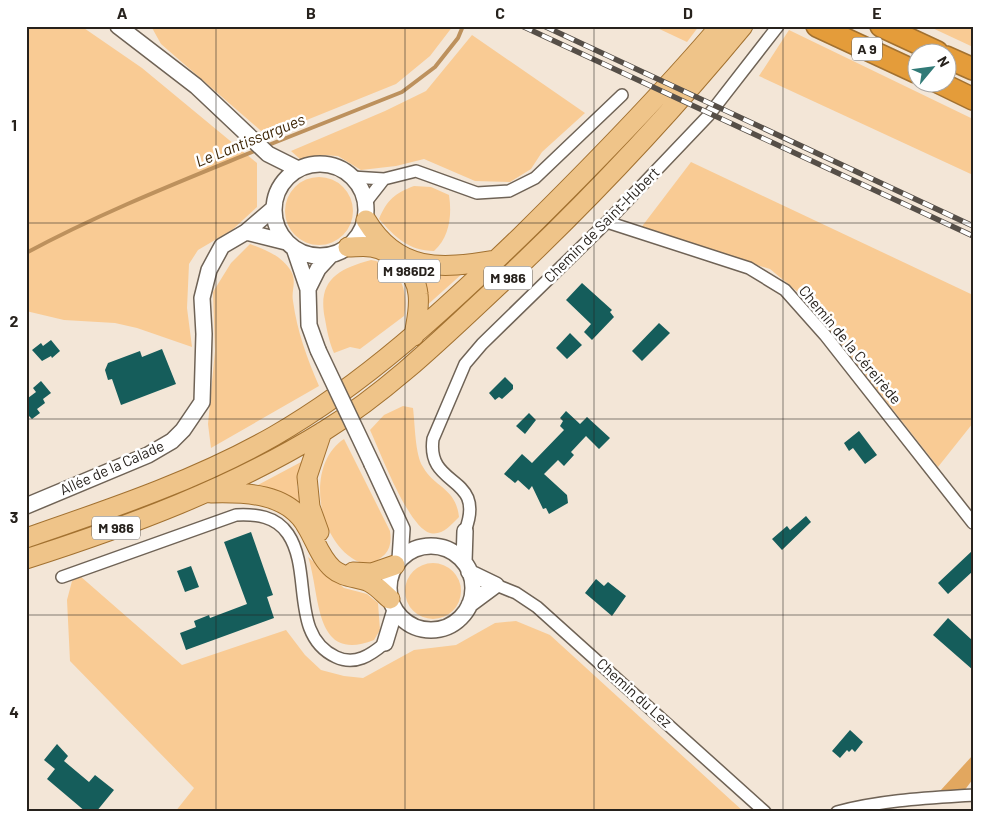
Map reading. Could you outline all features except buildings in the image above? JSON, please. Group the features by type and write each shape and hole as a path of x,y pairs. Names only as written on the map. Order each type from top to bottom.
{"highway":[{"name":"A 9","path":"817,26 906,67"},
{"name":"A 9","path":"881,26 915,42"},
{"path":"956,61 973,69"},
{"path":"956,90 973,98"}],"main road":[{"name":"M 986","path":"26,538 142,497 273,436 356,383 414,336 495,260 627,130 720,26"},
{"name":"M 986","path":"26,560 205,493 285,454 367,402 413,364 523,264 584,204 683,98 743,26"},
{"name":"M 986","path":"366,211 377,239 406,258 422,265 458,266 495,260"},
{"name":"M 986D2","path":"348,247 375,248 399,261 416,280 418,293 414,336"},
{"path":"322,432 307,477 307,490 310,507 333,561 354,573 372,573 398,562"},
{"name":"M 986","path":"205,493 247,494 282,503 296,512 306,524 320,552 333,570 354,579 370,582 392,604"}],"street":[{"path":"118,26 196,86 268,154 298,169"},
{"name":"Chemin de Saint-Hubert","path":"467,567 465,531 470,518 471,506 466,492 436,465 431,452 433,439 465,364 482,344 607,222 708,116 778,26"},
{"path":"352,177 384,179 416,171 476,193 509,191 535,178 622,95"},
{"path":"268,154 280,188"},
{"path":"366,211 361,188 352,177 338,167 320,163 298,169 280,188 274,208 277,226 290,245 308,289 309,326 318,350 402,529 398,562 388,587 392,604 385,644"},
{"path":"308,289 318,269 330,256 348,247 359,235 366,211 384,179"},
{"name":"Allée de la Calade","path":"26,506 148,455 172,441 183,430 202,402 204,334 202,298 209,270 222,246 246,232 274,208"},
{"name":"Chemin de la Céreirède","path":"607,222 749,268 784,290 825,335 973,523"},
{"path":"246,232 290,245 311,256 330,256"},
{"path":"62,577 236,515 255,514 275,521 287,534 295,550 308,627 314,640 325,652 340,659 354,660 366,657 413,627"},
{"path":"402,529 433,547 450,551 467,567 473,589 470,605"},
{"path":"398,562 408,553 433,547 465,531"},
{"name":"Chemin du Lez","path":"467,567 496,585 516,593 537,607 765,812"},
{"path":"392,604 413,627 439,630 452,625 462,617 470,605 496,585"},
{"path":"837,812 868,804 901,799 973,795"}],"shaded area":[{"path":"26,26 81,26 142,68 257,163 257,207 232,230 198,250 189,264 187,308 192,347 137,328 115,323 64,320 26,311"},
{"path":"151,26 453,26 430,56 396,84 267,136 161,44"},
{"path":"653,26 699,26 687,42"},
{"path":"928,26 973,26 973,47"},
{"path":"789,30 906,87 906,92 917,92 973,119 973,175 759,76"},
{"path":"472,35 585,113 542,152 531,169 510,182 475,181 424,159 396,166 361,170 338,156 322,155 300,159 291,151 385,111 426,91"},
{"path":"691,162 973,295 973,423 938,467 805,298 770,269 640,229"},
{"path":"319,177 332,180 343,187 350,198 353,211 350,224 343,235 332,242 319,245 306,242 295,235 288,224 285,211 288,198 295,187 306,180"},
{"path":"414,186 431,187 449,195 449,225 444,239 434,251 417,249 403,242 379,219 392,198"},
{"path":"250,244 278,257 293,275 293,297 297,323 319,386 211,448 208,424 215,351 213,292 231,263"},
{"path":"371,260 380,262 388,267 400,280 405,297 404,316 360,349 350,347 334,353 328,336 323,306 327,286 339,273"},
{"path":"424,273 463,273 424,308"},
{"path":"403,406 413,408 420,462 433,480 454,500 457,507 459,517 446,529 438,533 430,533 422,528 413,517 396,487 370,430 384,415"},
{"path":"344,439 390,531 391,538 387,552 369,565 352,558 338,545 328,529 322,509 320,489 323,469 331,452"},
{"path":"303,461 297,486 301,508 268,489 256,486"},
{"path":"308,557 344,588 367,594 378,603 380,630 374,640 354,645 340,642 330,634 323,622"},
{"path":"433,563 444,565 453,571 459,580 461,591 459,602 453,611 444,617 433,619 422,617 413,611 407,602 405,591 407,580 413,571 422,565"},
{"path":"80,576 182,665 286,630 305,655 321,670 344,676 363,678 414,650 456,645 495,623 516,621 550,635 744,812 175,812 194,788 70,661 67,600 72,581"},
{"path":"973,755 973,779 964,791 940,791"}],"waterway":[{"name":"Le Lantissargues","path":"266,146 402,92 435,67 458,38 463,26"},
{"name":"Le Lantissargues","path":"26,253 111,211 257,150"}],"railway":[{"path":"522,26 973,236"},
{"path":"544,26 973,226"}]}
